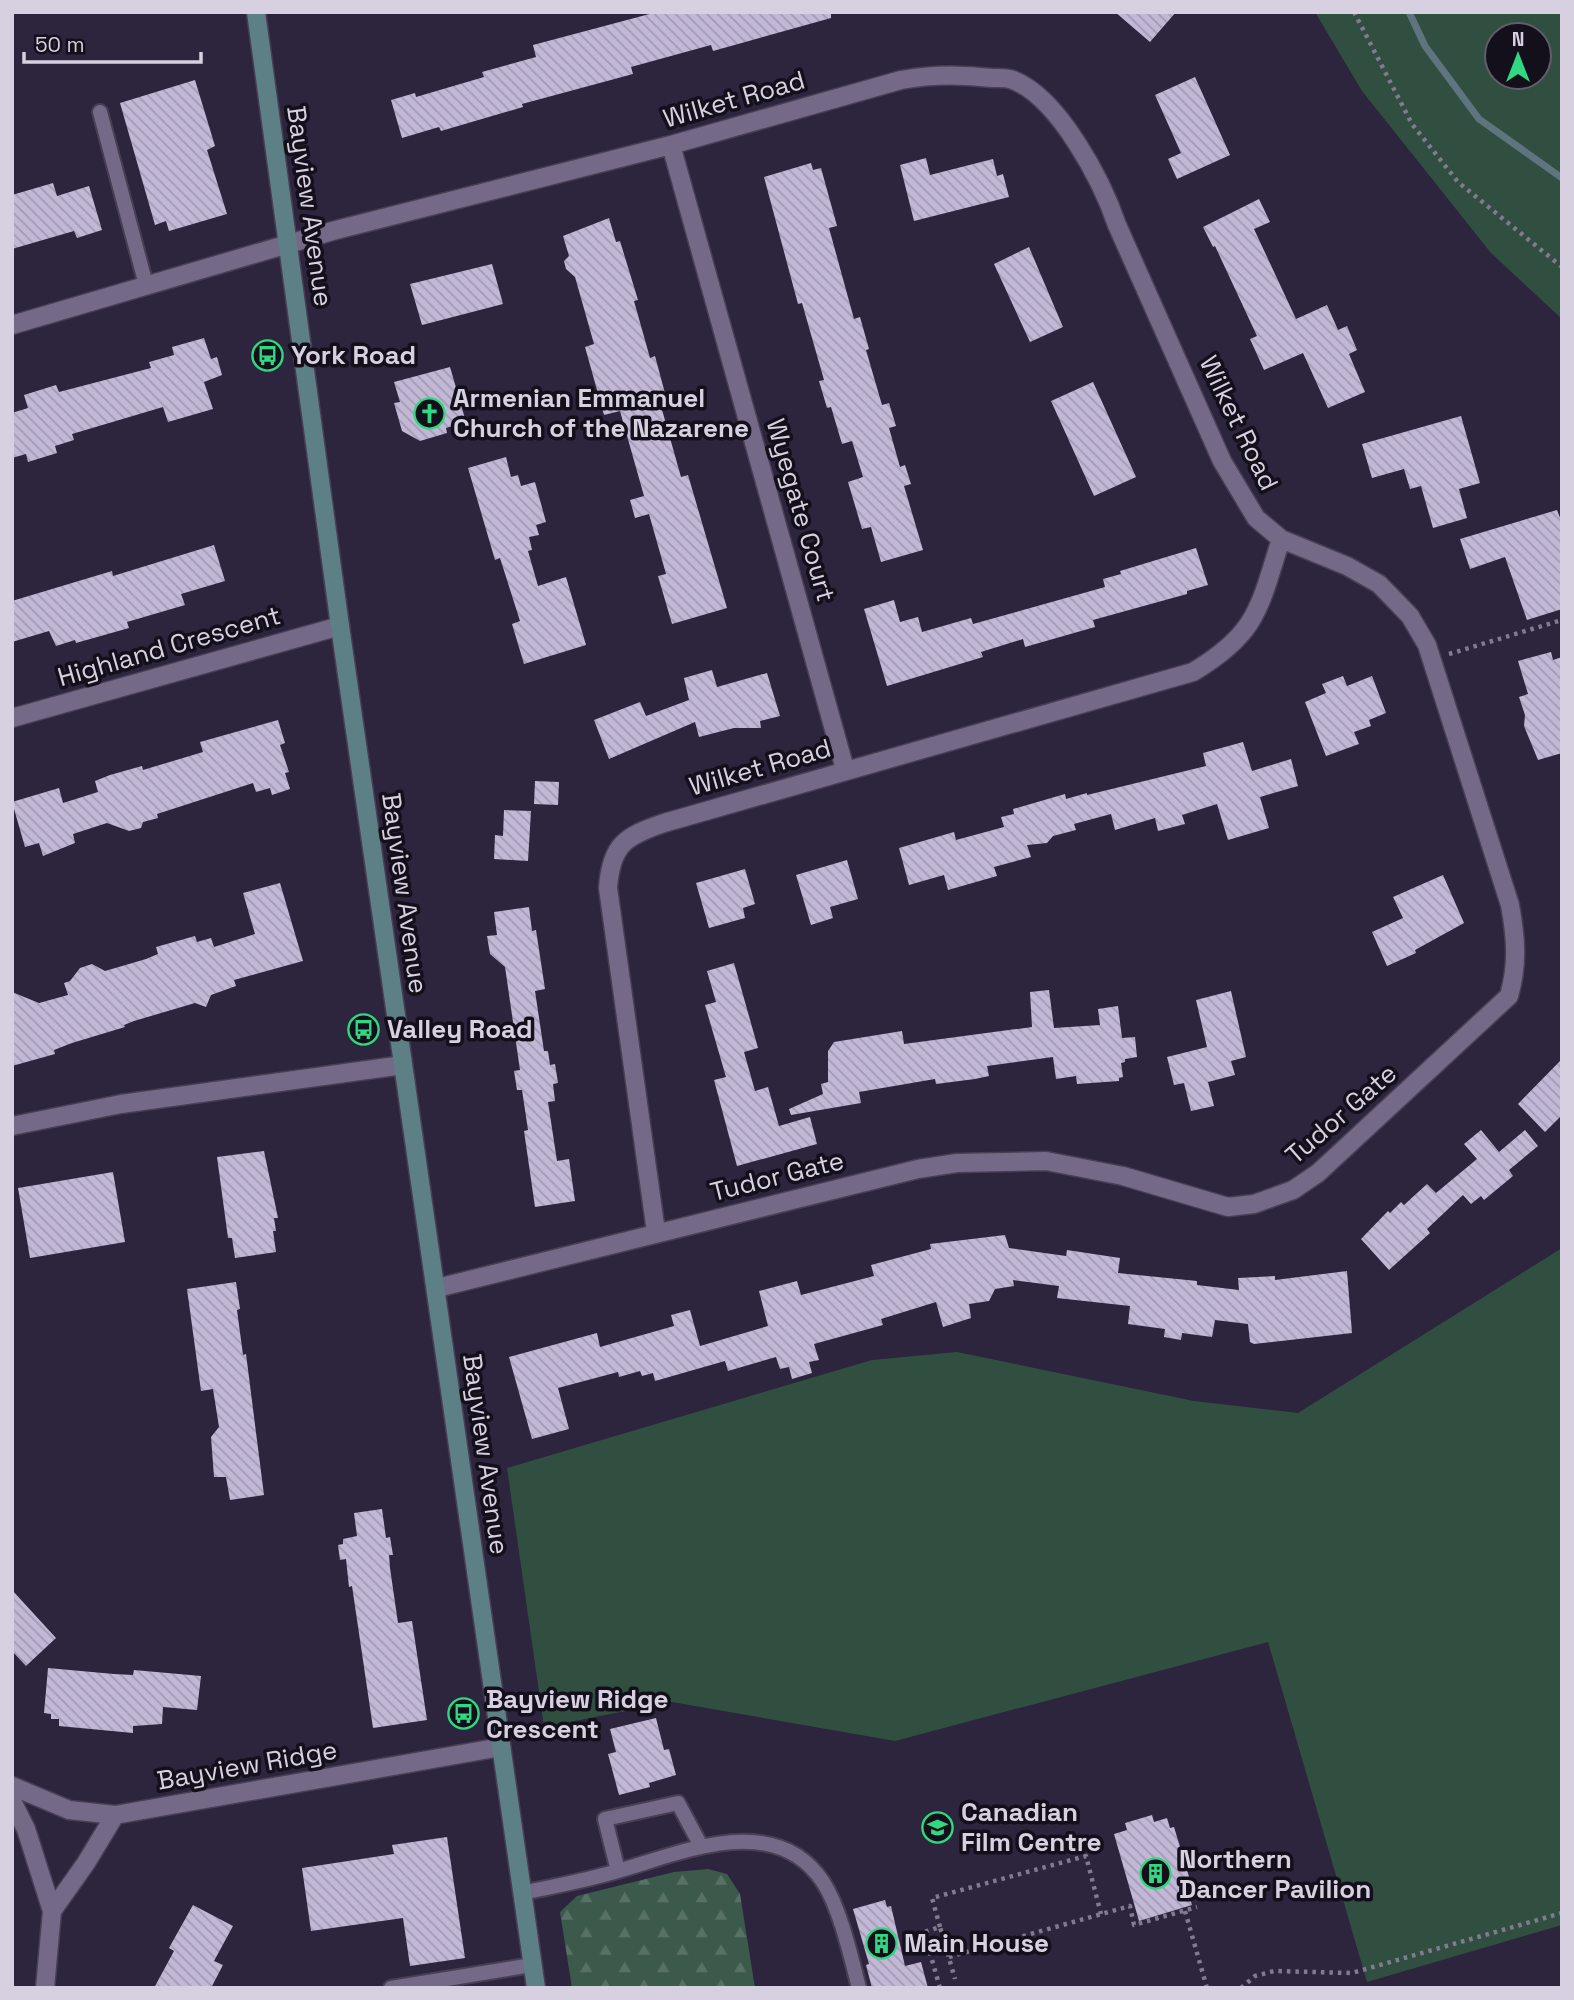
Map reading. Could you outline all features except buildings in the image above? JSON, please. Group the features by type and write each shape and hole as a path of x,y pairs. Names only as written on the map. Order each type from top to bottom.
{"main road":[{"name":"Bayview Avenue","path":"256,12 290,243 340,626 536,1988"}],"street":[{"name":"Wilket Road","path":"290,243 671,145 901,80 936,73 1010,78 1024,86 1063,122 1104,186 1117,225 1222,461 1256,518 1280,540 1261,606 1243,635 1222,655 1193,672 845,769 638,831 622,843 610,862 608,888 656,1232"},
{"name":"Wyegate Court","path":"671,145 845,769"},
{"path":"12,325 290,243"},
{"name":"Tudor Gate","path":"437,1288 918,1169 957,1163 1046,1161 1123,1176 1228,1206 1275,1197 1293,1190 1318,1173 1508,996 1516,972 1517,940 1510,905 1432,659 1410,616 1379,584 1347,566 1280,540"},
{"name":"Highland Crescent","path":"12,718 340,626"},
{"path":"12,1126 121,1104 403,1065"},
{"name":"Bayview Ridge","path":"115,1815 501,1747"},
{"path":"12,1786 69,1810 115,1815 52,1911"},
{"path":"12,1801 26,1829 52,1911 45,1988"}],"lane":[{"path":"100,112 146,285"},
{"path":"618,1871 605,1819 678,1802 701,1846"},
{"path":"522,1893 618,1871 701,1846 746,1841 764,1843 789,1853 811,1867 824,1883 859,1988"},
{"path":"391,1988 532,1965"}],"path":[{"path":"1354,12 1412,124 1458,182 1562,267"},
{"path":"1432,659 1562,620"},
{"path":"955,1979 932,1898 1086,1856 1101,1914"},
{"path":"949,1957 1130,1906 1134,1925 1197,1907"},
{"path":"1185,1910 1207,1988"},
{"path":"1241,1988 1255,1976 1274,1971 1352,1973 1562,1913"},
{"path":"940,1927 924,1932 940,1988"}],"green space":[{"path":"1315,12 1562,12 1562,319 1491,253 1362,91"},
{"path":"1562,1248 1562,1925 1367,1982 1268,1642 895,1741 672,1702 544,1727 507,1468 872,1360 957,1352 1194,1401 1298,1413"},
{"path":"708,1869 727,1874 740,1894 755,1988 572,1988 560,1912 577,1896 674,1872"}],"waterway":[{"path":"1409,12 1425,46 1479,119 1562,178"}],"place":[{"name":"York Road","path":"268,355"},
{"name":"Armenian Emmanuel Church of the Nazarene","path":"430,413"},
{"name":"Valley Road","path":"364,1029"},
{"name":"Bayview Ridge Crescent","path":"463,1714"},
{"name":"Canadian Film Centre","path":"938,1827"},
{"name":"Northern Dancer Pavilion","path":"1156,1874"},
{"name":"Main House","path":"881,1943"}]}
